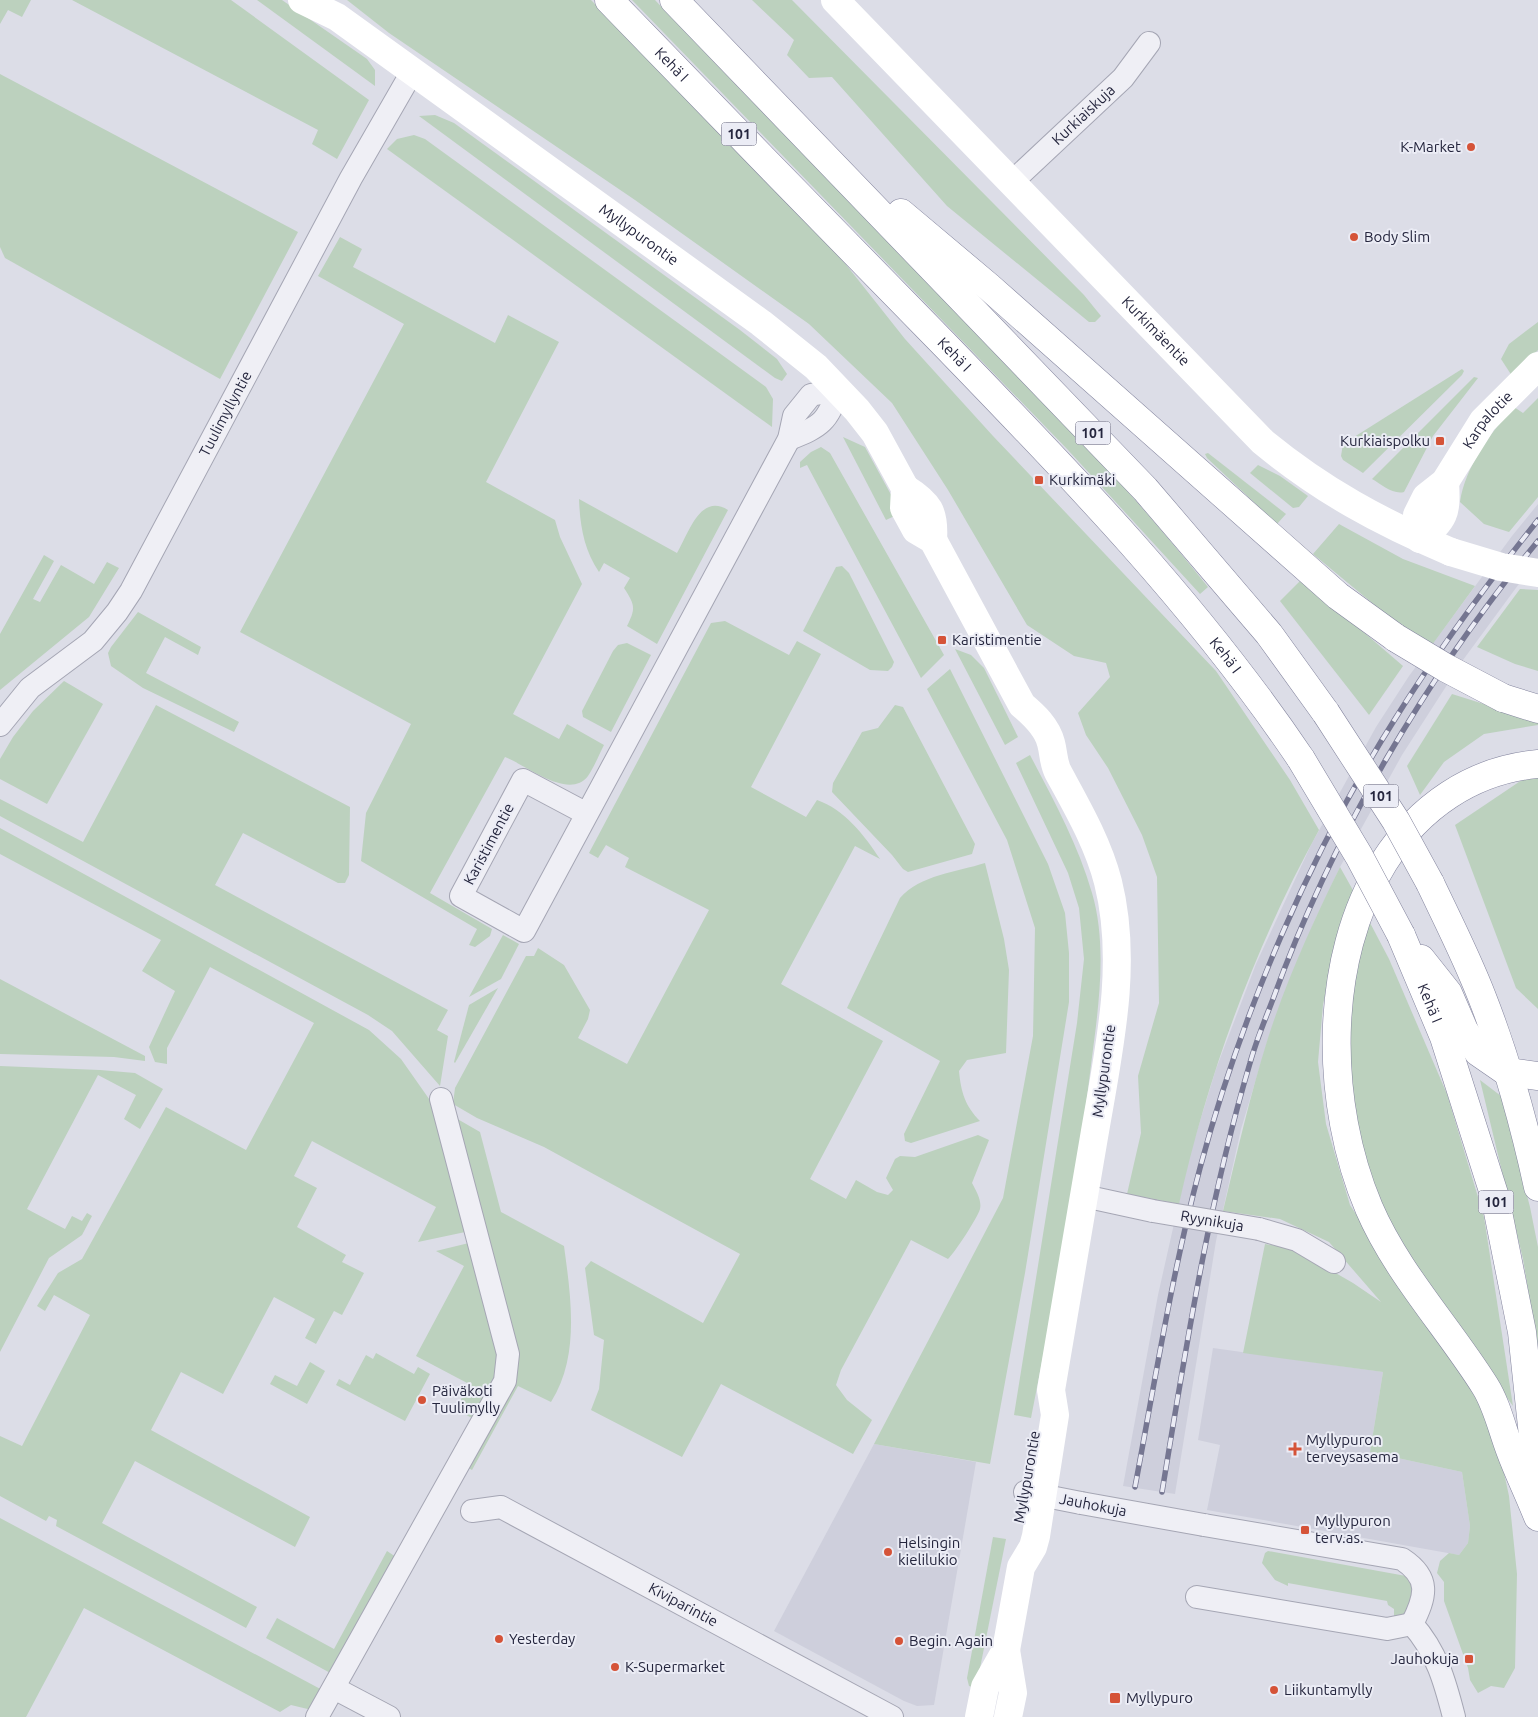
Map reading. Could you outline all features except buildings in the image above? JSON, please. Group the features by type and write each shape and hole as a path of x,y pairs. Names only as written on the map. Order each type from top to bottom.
{"main road":[{"name":"Myllypurontie","path":"302,0 332,8 412,72 761,323 804,356 839,389 875,433 905,488 922,499 934,521 933,540 1022,705 1022,728 1028,740 1036,752 1053,762 1087,828 1108,882 1115,926 1117,969 1109,1048 1051,1390 1038,1412 1033,1494 1017,1532 1016,1544 1021,1567 1006,1650 985,1687 979,1717"},
{"name":"Kehä I","path":"609,0 1003,405 1113,522 1178,594 1233,662 1301,758 1359,856 1401,935 1444,1038 1495,1197 1522,1332 1538,1483"},
{"name":"101","path":"674,0 840,170 1145,489 1269,634 1326,712 1396,821 1430,883 1474,977 1507,1072 1538,1187"},
{"name":"Kurkimäentie","path":"835,0 1263,442 1322,487 1420,539 1451,552 1501,567 1538,573"},
{"path":"840,170 912,221 1338,596 1396,638 1446,668 1504,698 1538,710"},
{"name":"Karpalotie","path":"1420,539 1417,515 1426,497 1445,482 1483,422 1538,366"},
{"path":"1538,764 1511,768 1468,782 1430,807 1395,845 1378,872 1364,900 1346,956 1339,992 1337,1036 1338,1080 1343,1122 1352,1160 1369,1209 1394,1254 1486,1388 1538,1517"},
{"path":"1401,935 1448,993 1464,1030 1478,1052 1507,1072 1538,1076"},
{"name":"Myllypurontie","path":"1006,1650 1013,1693 1008,1717"}],"street":[{"name":"Kurkiaiskuja","path":"1012,182 1123,78 1149,43"},
{"name":"Tuulimyllyntie","path":"0,725 30,688 93,641 117,612 131,591 339,200 412,72"},
{"name":"Karistimentie","path":"587,814 523,780 461,896 524,930 587,814 789,439 794,416 811,395 839,389"},
{"path":"317,1717 504,1381 508,1354 441,1099"},
{"name":"Ryynikuja","path":"1084,1196 1153,1211 1259,1229 1297,1240 1334,1262"},
{"name":"Jauhokuja","path":"1033,1494 1402,1559 1415,1568 1422,1578 1423,1592 1420,1607 1412,1624"},
{"name":"Kiviparintie","path":"472,1511 501,1507 892,1717"},
{"path":"1198,1597 1387,1629 1412,1624 1425,1639 1434,1655 1444,1678 1454,1717"},
{"path":"334,1688 389,1717"}],"shaded area":[{"path":"1538,504 1538,558 1463,660 1402,755 1340,867 1314,922 1269,1036 1241,1129 1216,1241 1175,1494 1123,1486 1158,1295 1189,1157 1216,1069 1256,964 1311,845 1376,727 1409,676 1512,536"},
{"name":"Myllypuron terveysasema","path":"1213,1348 1383,1372 1370,1452 1462,1472 1470,1526 1468,1543 1459,1555 1207,1510 1220,1445 1198,1440"},
{"name":"Helsingin kielilukio","path":"874,1444 976,1462 934,1705 917,1706 904,1701 774,1631"}],"green space":[{"path":"0,0 31,0 22,17 8,10 0,24"},
{"path":"72,0 231,0 369,100 337,159 312,144 318,130"},
{"path":"257,0 282,0 367,59 375,70 375,86"},
{"path":"347,0 591,0 840,257 905,339 993,436 1216,671 1290,780 1319,830 1274,919 1236,1012 1204,1107 1179,1204 1127,1194 1141,1133 1138,1076 1159,1003 1157,877 1142,835 1108,768 1086,735 1078,713 1110,677 1106,663 1074,656 1027,625 948,490 892,403 809,324 635,200 389,33"},
{"path":"632,0 655,0 724,73 1008,361 1144,510 1208,587 1200,594 1068,450"},
{"path":"752,0 792,0 1084,295 1101,316 1095,322 1089,322 947,206 832,77 809,78 787,55 794,40"},
{"path":"0,74 298,232 220,379 5,258 0,247"},
{"path":"435,115 454,123 740,330 777,359 787,374 782,381 775,378 419,116"},
{"path":"414,135 425,139 766,387 773,399 772,427 387,149 397,139"},
{"path":"340,237 362,249 353,267 495,343 508,315 559,342 486,482 555,520 560,537 582,584 513,714 559,739 567,724 604,745 588,776 580,783 570,785 547,779 505,757 430,893 492,929 490,936 475,947 469,945 477,929 361,861 366,813 411,724 240,632 404,324 318,276"},
{"path":"1538,322 1538,350 1512,376 1501,359 1509,344"},
{"path":"1462,369 1464,371 1462,375 1363,473 1343,460 1341,456 1343,444"},
{"path":"1474,377 1478,378 1433,436 1404,492 1391,491 1372,479"},
{"path":"1538,398 1538,497 1509,532 1484,524 1460,502 1467,476 1488,439 1514,407 1523,413"},
{"path":"843,437 865,447 901,513 886,520"},
{"path":"821,447 830,453 944,655 921,678 807,465 800,468 800,462 811,452"},
{"path":"1208,453 1286,514 1277,524 1207,458 1205,454"},
{"path":"1258,465 1280,476 1308,496 1299,507 1293,508 1250,473"},
{"path":"579,499 677,553 696,518 702,511 718,506 728,510 657,644 627,626 633,607 624,588 630,578 604,563 599,572 586,546 580,519"},
{"path":"1339,524 1403,559 1475,586 1432,645 1383,612 1313,554"},
{"path":"44,555 54,561 33,599 40,602 61,565 94,584 107,562 119,568 89,617 0,690 0,634"},
{"path":"842,566 849,573 894,662 888,671 870,670 803,631 836,567"},
{"path":"1302,579 1403,666 1369,715 1280,601"},
{"path":"1520,589 1538,590 1538,671 1515,664 1477,647"},
{"path":"138,612 201,647 198,655 165,637 146,673 239,722 234,732 143,688 111,666 108,653 111,647"},
{"path":"725,621 789,655 797,641 821,654 751,787 806,817 817,800 827,804 853,824 880,859 855,846 781,984 883,1041 810,1179 846,1199 856,1180 877,1192 888,1195 893,1190 886,1178 895,1159 900,1156 915,1157 978,1135 989,1140 972,1183 977,1192 980,1209 966,1235 948,1259 911,1240 841,1370 836,1385 847,1400 872,1420 853,1454 721,1384 682,1457 591,1410 599,1389 604,1340 594,1335 585,1268 591,1261 703,1323 740,1254 544,1147 477,1118 453,1104 455,1088 526,956 534,956 538,948 564,965 590,1010 588,1019 578,1038 627,1064 709,910 625,867 629,858 606,845 598,858 589,853 711,623"},
{"path":"627,643 651,655 611,732 583,717 582,711 613,651 618,645"},
{"path":"955,649 971,655 984,668 1018,737 1005,745"},
{"path":"950,669 1048,864 1065,913 1069,953 1069,1002 1025,1273 990,1464 874,1444 1003,1198 1033,1036 1035,928 1007,840 927,689"},
{"path":"64,681 103,704 47,804 0,779 0,759 13,737 33,711"},
{"path":"1452,694 1538,721 1538,725 1484,734 1444,762 1420,795 1407,766"},
{"path":"156,705 350,807 349,875 345,883 338,883 243,833 215,885 448,1010 437,1030 448,1036 440,1086 392,1031 368,1015 0,816 0,799 83,842"},
{"path":"895,705 903,707 975,844 972,854 908,872 903,869 832,792 833,783 862,732 878,728"},
{"path":"1030,755 1080,857 1097,914 1101,957 1096,1023 1079,1154 1031,1418 1014,1415 1077,1023 1084,959 1079,908 1068,873 1016,763"},
{"path":"1538,775 1538,1009 1516,988 1455,825 1528,776"},
{"path":"0,828 369,1030 401,1059 434,1106 470,1231 418,1242 436,1207 312,1141 294,1176 317,1188 297,1227 346,1255 342,1262 364,1273 342,1315 334,1311 316,1344 305,1338 315,1319 274,1297 223,1394 181,1372 151,1430 310,1517 295,1547 135,1461 102,1523 257,1607 246,1628 56,1526 57,1520 49,1516 46,1521 0,1496 0,1436 22,1446 90,1315 54,1295 45,1311 37,1306 58,1273 82,1259 166,1107 246,1150 314,1023 210,967 167,1048 167,1064 155,1062 149,1047 175,991 142,971 161,940 0,854"},
{"path":"985,863 1004,939 1009,970 1006,1053 967,1060 959,1071 965,1098 971,1110 980,1121 911,1143 905,1141 904,1134 940,1061 847,1008 900,898 908,890 928,879"},
{"path":"1340,867 1354,892 1338,933 1323,1005 1318,1062 1326,1124 1350,1205 1479,1402 1501,1459 1509,1496 1517,1574 1515,1668 1504,1688 1491,1686 1478,1693 1470,1680 1468,1668 1444,1601 1444,1582 1437,1573 1440,1561 1449,1553 1459,1555 1468,1543 1470,1526 1462,1472 1370,1452 1383,1372 1243,1353 1265,1244 1294,1249 1353,1283 1381,1302 1329,1242 1280,1219 1223,1211 1261,1059 1275,1016 1301,951"},
{"path":"1368,919 1389,959 1447,1094 1484,1217 1513,1406 1458,1330 1409,1253 1386,1214 1367,1173 1352,1117 1349,1000"},
{"path":"503,935 519,944 501,979 469,997"},
{"path":"0,979 145,1056 145,1061 114,1057 0,1054"},
{"path":"498,988 455,1063 469,1005"},
{"path":"0,1066 135,1073 163,1089 140,1129 124,1119 136,1095 98,1075 27,1209 65,1229 72,1216 82,1221 87,1213 92,1216 82,1235 49,1258 0,1352"},
{"path":"1480,1080 1501,1096 1530,1207 1538,1247 1538,1351 1523,1259"},
{"path":"454,1117 480,1132 501,1212 564,1246 571,1306 570,1346 566,1366 551,1402 518,1386 472,1470 465,1466 506,1393"},
{"path":"473,1242 500,1368 477,1421 456,1409 469,1384 416,1356 464,1266 436,1251"},
{"path":"376,1353 414,1374 418,1367 430,1374 405,1421 336,1385 339,1379 350,1385 366,1355 373,1359"},
{"path":"310,1362 325,1371 307,1404 270,1384 275,1375 297,1386"},
{"path":"0,1518 326,1692 316,1711 291,1705 280,1712 84,1608 26,1717 0,1717"},
{"path":"993,1537 1006,1539 976,1688 969,1686 967,1678"},
{"path":"387,1551 396,1557 334,1675 266,1638 277,1618 334,1649"},
{"path":"1268,1551 1406,1576 1412,1582 1410,1616 1394,1618 1394,1609 1388,1605 1387,1601 1288,1583 1288,1586 1275,1580 1262,1563 1265,1553"}],"railway":[{"path":"1135,1487 1172,1287 1200,1168 1236,1052 1281,936 1334,824 1395,719 1428,668 1500,568 1538,520"},
{"path":"1162,1492 1199,1276 1222,1169 1255,1047 1297,938 1324,877 1354,818 1386,759 1421,701 1497,592 1538,541"}],"place":[{"name":"K-Market","path":"1471,147"},
{"name":"Body Slim","path":"1354,237"},
{"name":"Kurkiaispolku","path":"1440,441"},
{"name":"Kurkimäki","path":"1039,480"},
{"name":"Karistimentie","path":"942,640"},
{"name":"Päiväkoti Tuulimylly","path":"422,1400"},
{"name":"Myllypuron terveysasema","path":"1295,1449"},
{"name":"Myllypuron terv.as.","path":"1305,1530"},
{"name":"Helsingin kielilukio","path":"888,1552"},
{"name":"Yesterday","path":"499,1639"},
{"name":"Begin. Again","path":"899,1641"},
{"name":"Jauhokuja","path":"1469,1659"},
{"name":"K-Supermarket","path":"615,1667"},
{"name":"Liikuntamylly","path":"1274,1690"},
{"name":"Myllypuro","path":"1115,1698"}]}
